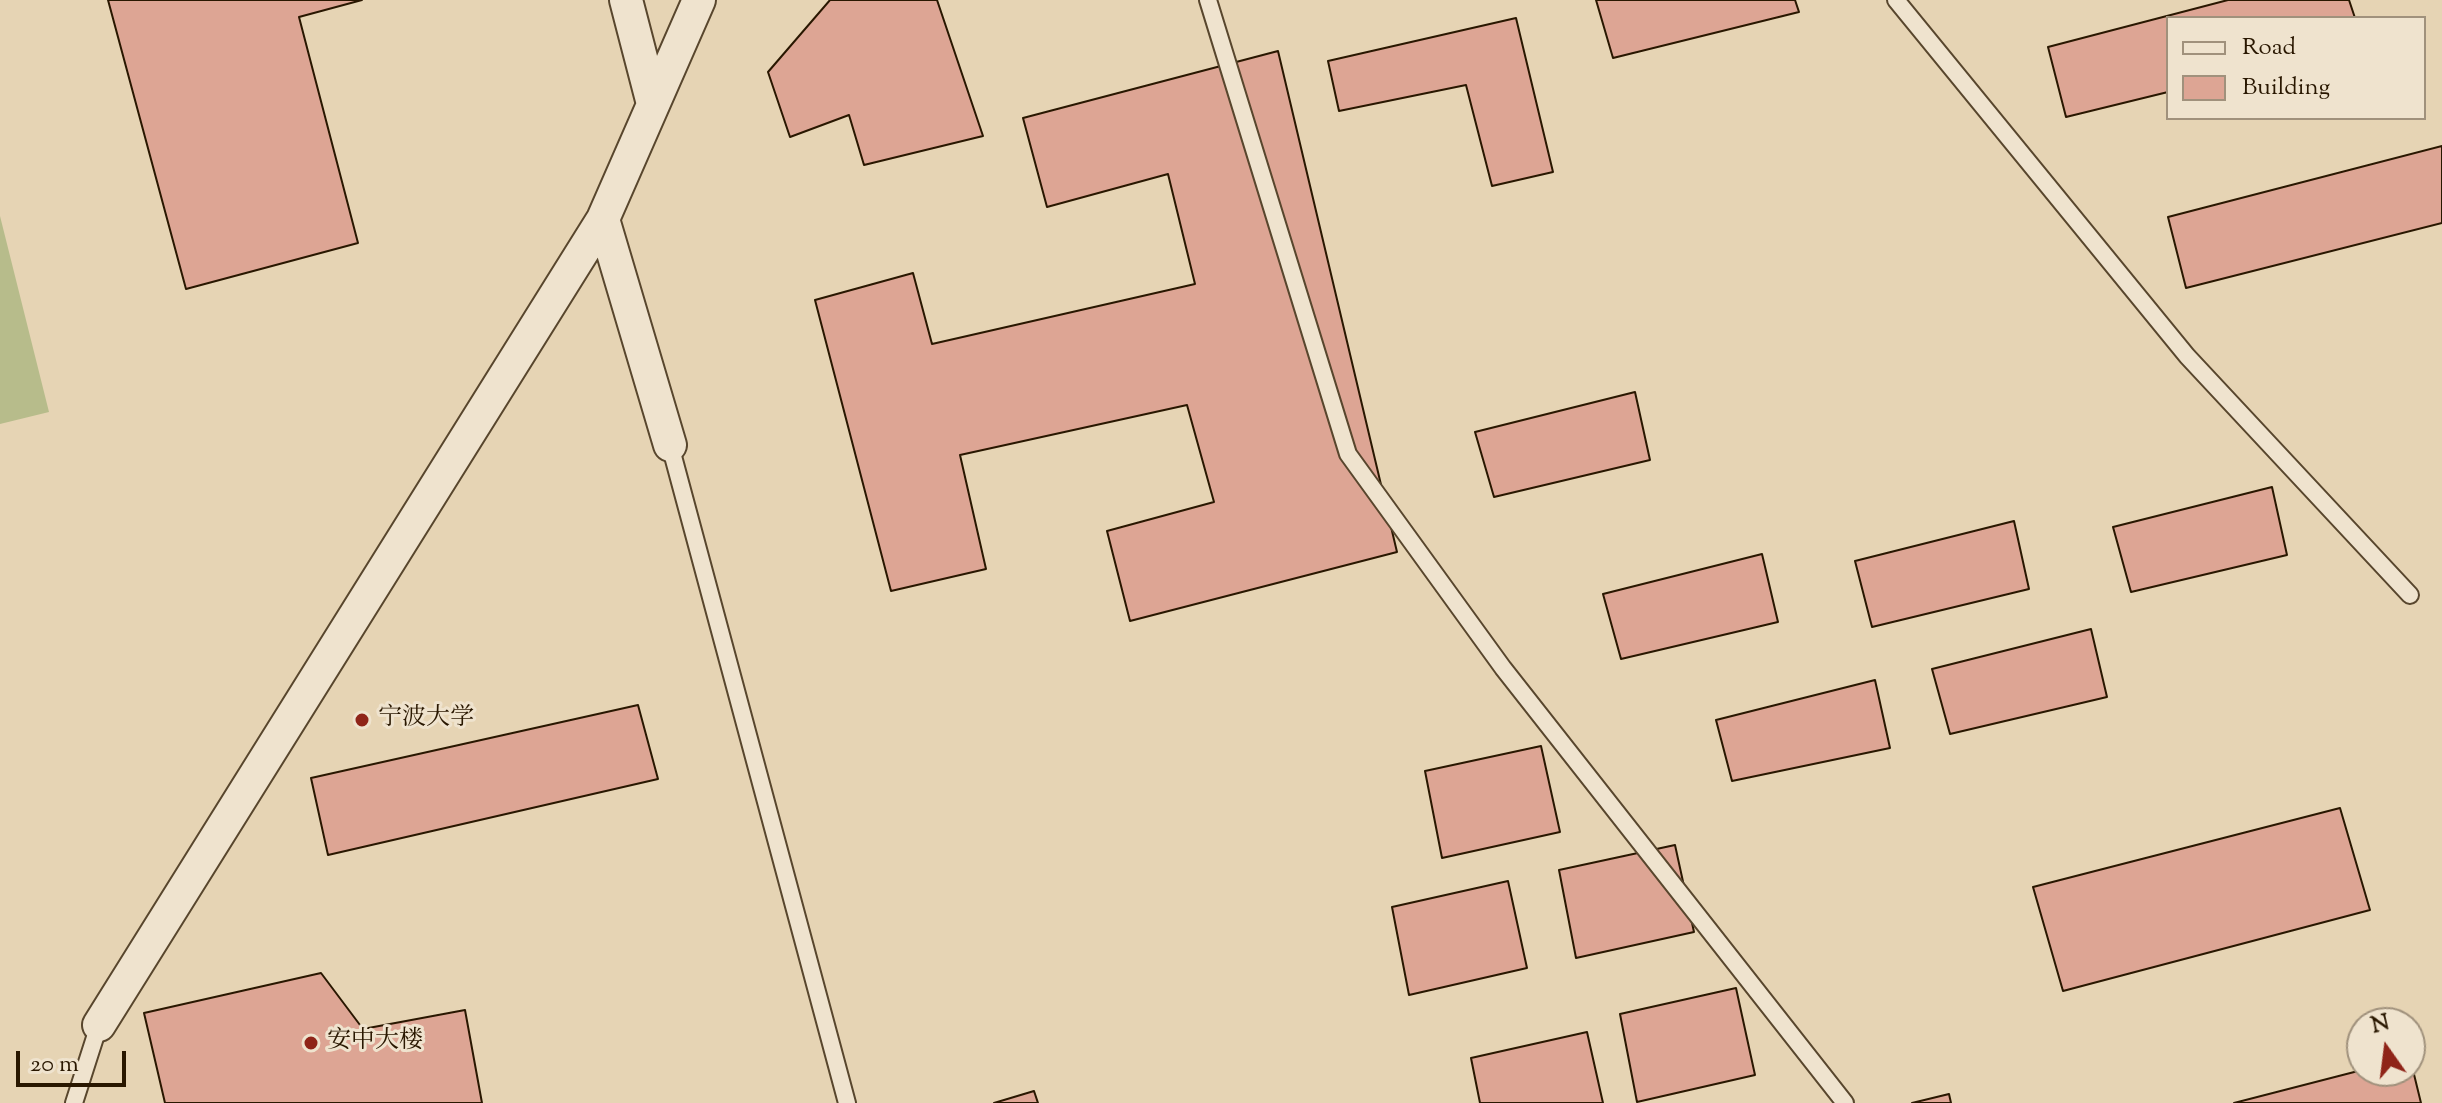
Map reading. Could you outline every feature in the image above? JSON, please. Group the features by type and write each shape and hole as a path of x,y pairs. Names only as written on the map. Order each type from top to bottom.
{"street":[{"path":"626,0 653,104"},
{"path":"99,1025 603,219 699,0"},
{"path":"603,219 670,445"}],"lane":[{"path":"1208,0 1348,454 1503,668 1845,1103"},
{"path":"1896,0 2187,356 2410,595"},
{"path":"670,445 847,1103"},
{"path":"74,1103 99,1025"}],"green space":[{"path":"0,216 49,412 0,424"}],"building":[{"path":"108,0 362,0 299,17 358,243 186,289"},
{"path":"830,0 937,0 983,136 864,165 849,115 790,137 768,72"},
{"path":"1596,0 1795,0 1799,12 1613,58"},
{"path":"2228,0 2349,0 2354,16 2167,16"},
{"path":"2166,16 2166,92 2066,117 2048,47"},
{"path":"1516,18 1553,172 1492,186 1466,85 1339,111 1328,61"},
{"path":"1278,51 1397,552 1130,621 1107,531 1214,502 1187,405 960,455 986,569 891,591 815,300 913,273 932,344 1195,284 1168,174 1047,207 1023,118"},
{"path":"2442,146 2442,223 2186,288 2168,217"},
{"path":"1635,392 1650,460 1494,497 1475,432"},
{"path":"2272,487 2287,555 2131,592 2113,527"},
{"path":"2014,521 2029,589 1872,627 1855,561"},
{"path":"1762,554 1778,622 1621,659 1603,594"},
{"path":"2091,629 2107,697 1950,734 1932,669"},
{"path":"1875,680 1890,748 1732,781 1716,720"},
{"path":"638,705 658,779 328,855 311,778"},
{"path":"1541,746 1560,832 1442,858 1425,771"},
{"path":"2340,808 2370,910 2063,991 2033,887"},
{"path":"1675,845 1694,932 1576,958 1559,870"},
{"path":"1508,881 1527,968 1409,995 1392,907"},
{"name":"安中大楼","path":"321,973 363,1029 465,1010 482,1103 165,1103 144,1013"},
{"path":"1736,988 1755,1075 1637,1102 1620,1014"},
{"path":"1587,1032 1603,1103 1480,1103 1471,1058"},
{"path":"2346,1074 2346,1087 2417,1087 2421,1103 2234,1103"},
{"path":"1034,1091 1038,1103 994,1103"},
{"path":"1949,1094 1951,1103 1912,1103"}],"place":[{"name":"宁波大学","path":"362,720"},
{"name":"安中大楼","path":"311,1043"}]}
